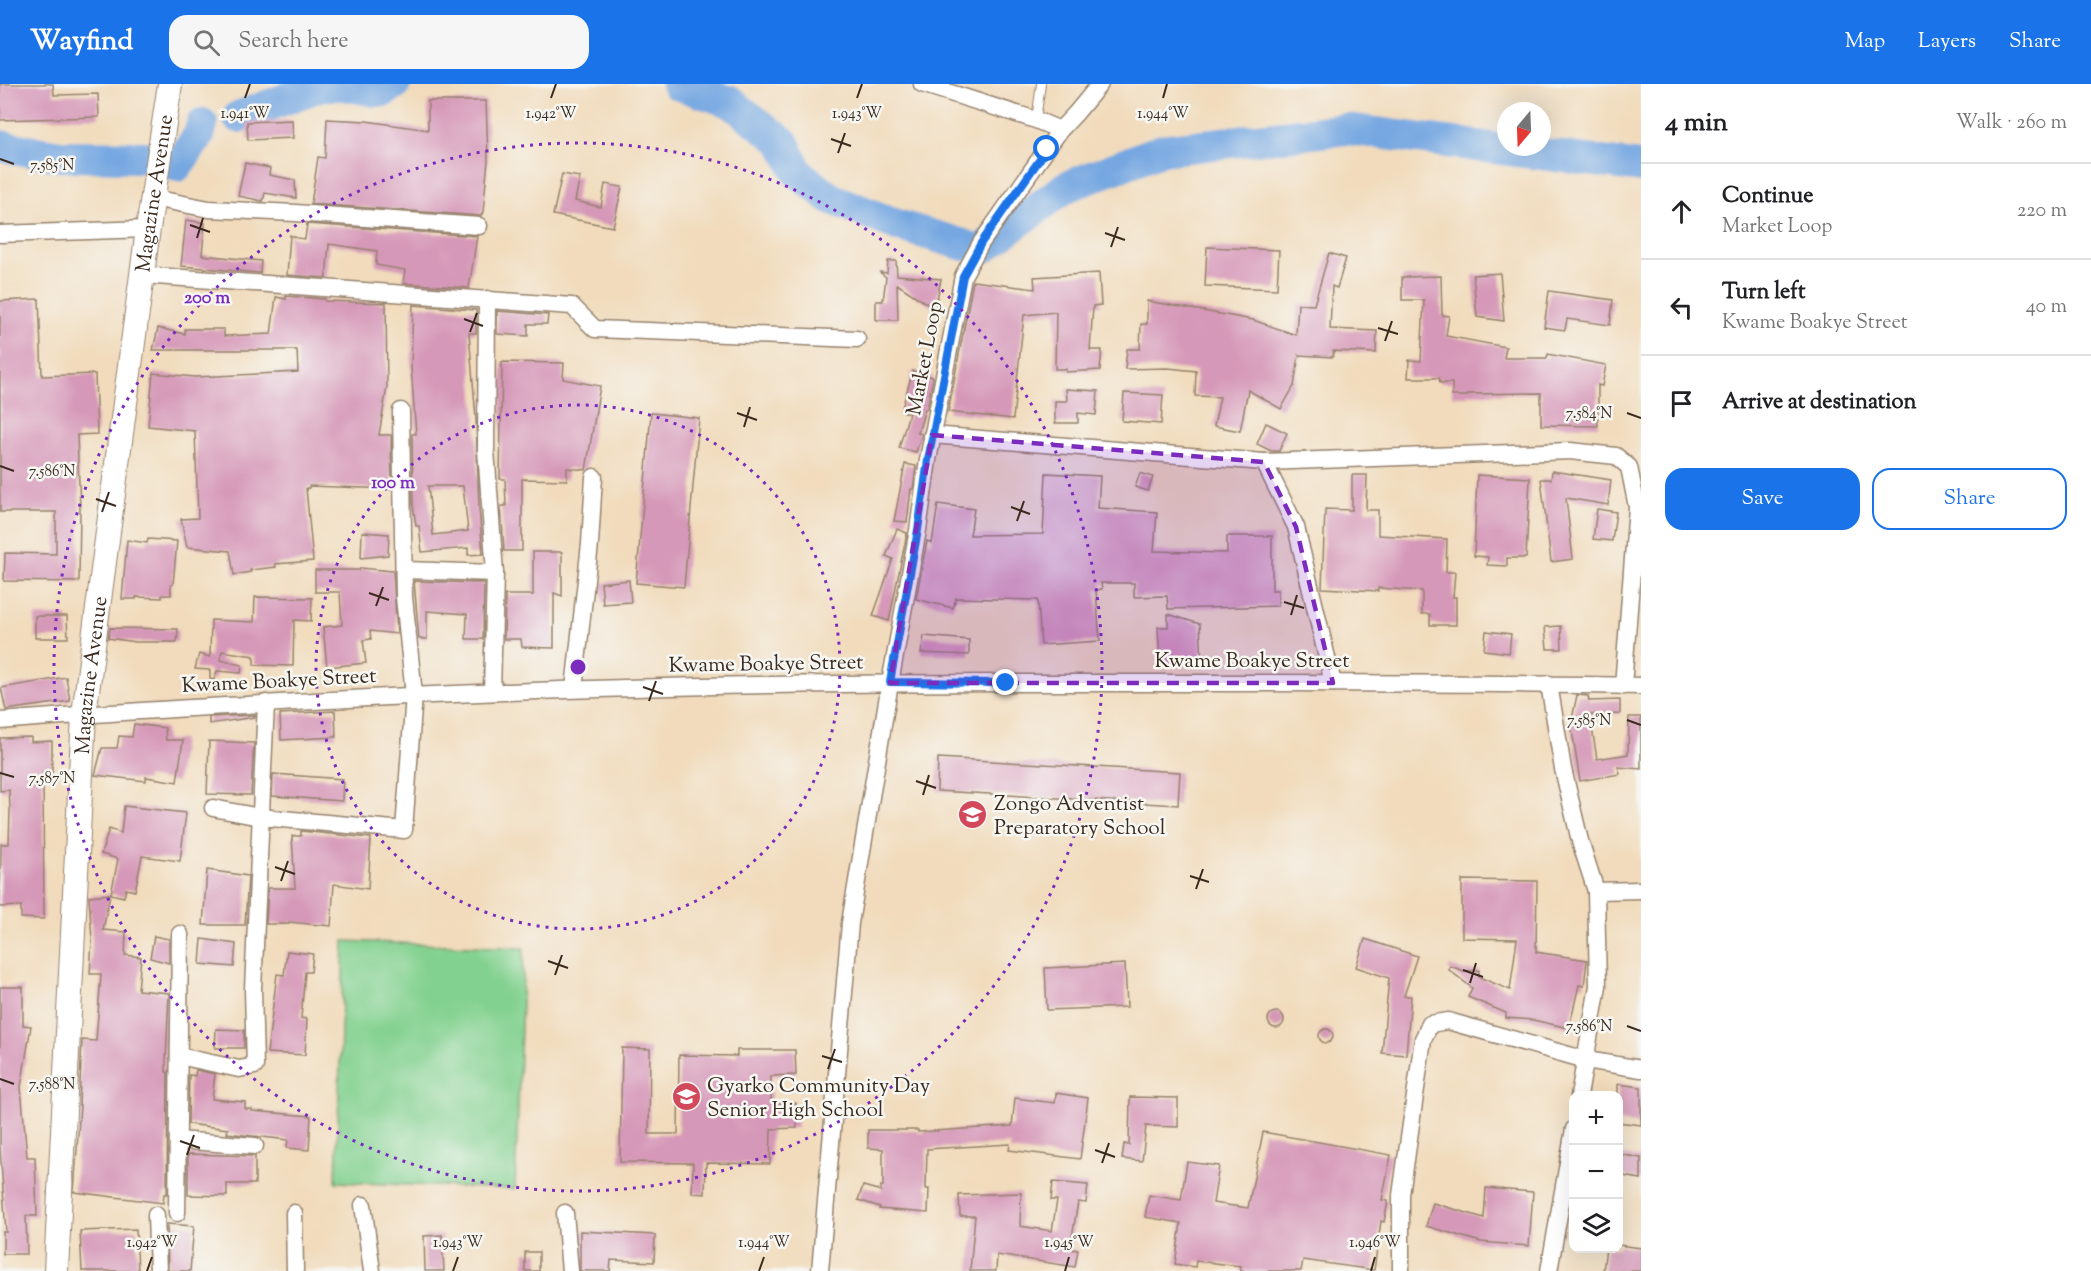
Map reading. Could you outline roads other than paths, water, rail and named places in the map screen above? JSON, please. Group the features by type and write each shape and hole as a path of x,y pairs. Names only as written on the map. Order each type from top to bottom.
{"street":[{"name":"Magazine Avenue","path":"56,1271 84,714 148,229 170,84"},
{"path":"922,84 1036,120 1060,130"},
{"name":"Market Loop","path":"820,1271 850,923 918,530 932,435 963,276 981,243 1060,130 1100,84"},
{"path":"153,198 209,209 479,226"},
{"path":"0,234 148,229"},
{"path":"142,275 572,306 578,310 587,324 595,329 857,339"},
{"path":"487,299 486,450 495,573 492,692"},
{"path":"213,808 260,817 404,830 414,695 404,597 401,411"},
{"path":"932,435 1264,462 1570,451 1616,456 1629,467 1637,507 1623,686"},
{"path":"1264,462 1296,527 1334,683"},
{"path":"574,689 590,544 594,477"},
{"path":"404,570 495,573"},
{"name":"Kwame Boakye Street","path":"0,722 84,714 414,695 890,682 1641,686"},
{"path":"1549,684 1563,769 1577,831 1596,891 1598,986 1581,1091"},
{"path":"179,1056 239,1069 255,1065 253,989 266,703"},
{"path":"1596,891 1641,890"},
{"path":"177,1213 180,934"},
{"path":"1401,1271 1401,1195 1423,1039 1430,1024 1448,1021 1586,1060 1641,1069"},
{"path":"178,1140 255,1146"},
{"path":"1549,1271 1571,1145"},
{"path":"363,1205 372,1271"},
{"path":"294,1212 295,1271"},
{"path":"565,1213 570,1271"},
{"path":"156,1215 158,1271"}],"lane":[{"path":"1036,120 1041,84"}],"waterway":[{"path":"238,117 322,85 345,85 385,91 395,84"},
{"path":"677,84 730,102 783,142 798,173 830,198 897,225 964,245"},
{"path":"177,166 199,135 202,124"},
{"path":"985,247 1066,187 1161,150 1346,129 1641,167"},
{"path":"0,146 60,156 146,157"}],"place":[{"name":"Zongo Adventist Preparatory School","path":"973,815"},
{"name":"Gyarko Community Day Senior High School","path":"686,1097"}]}
